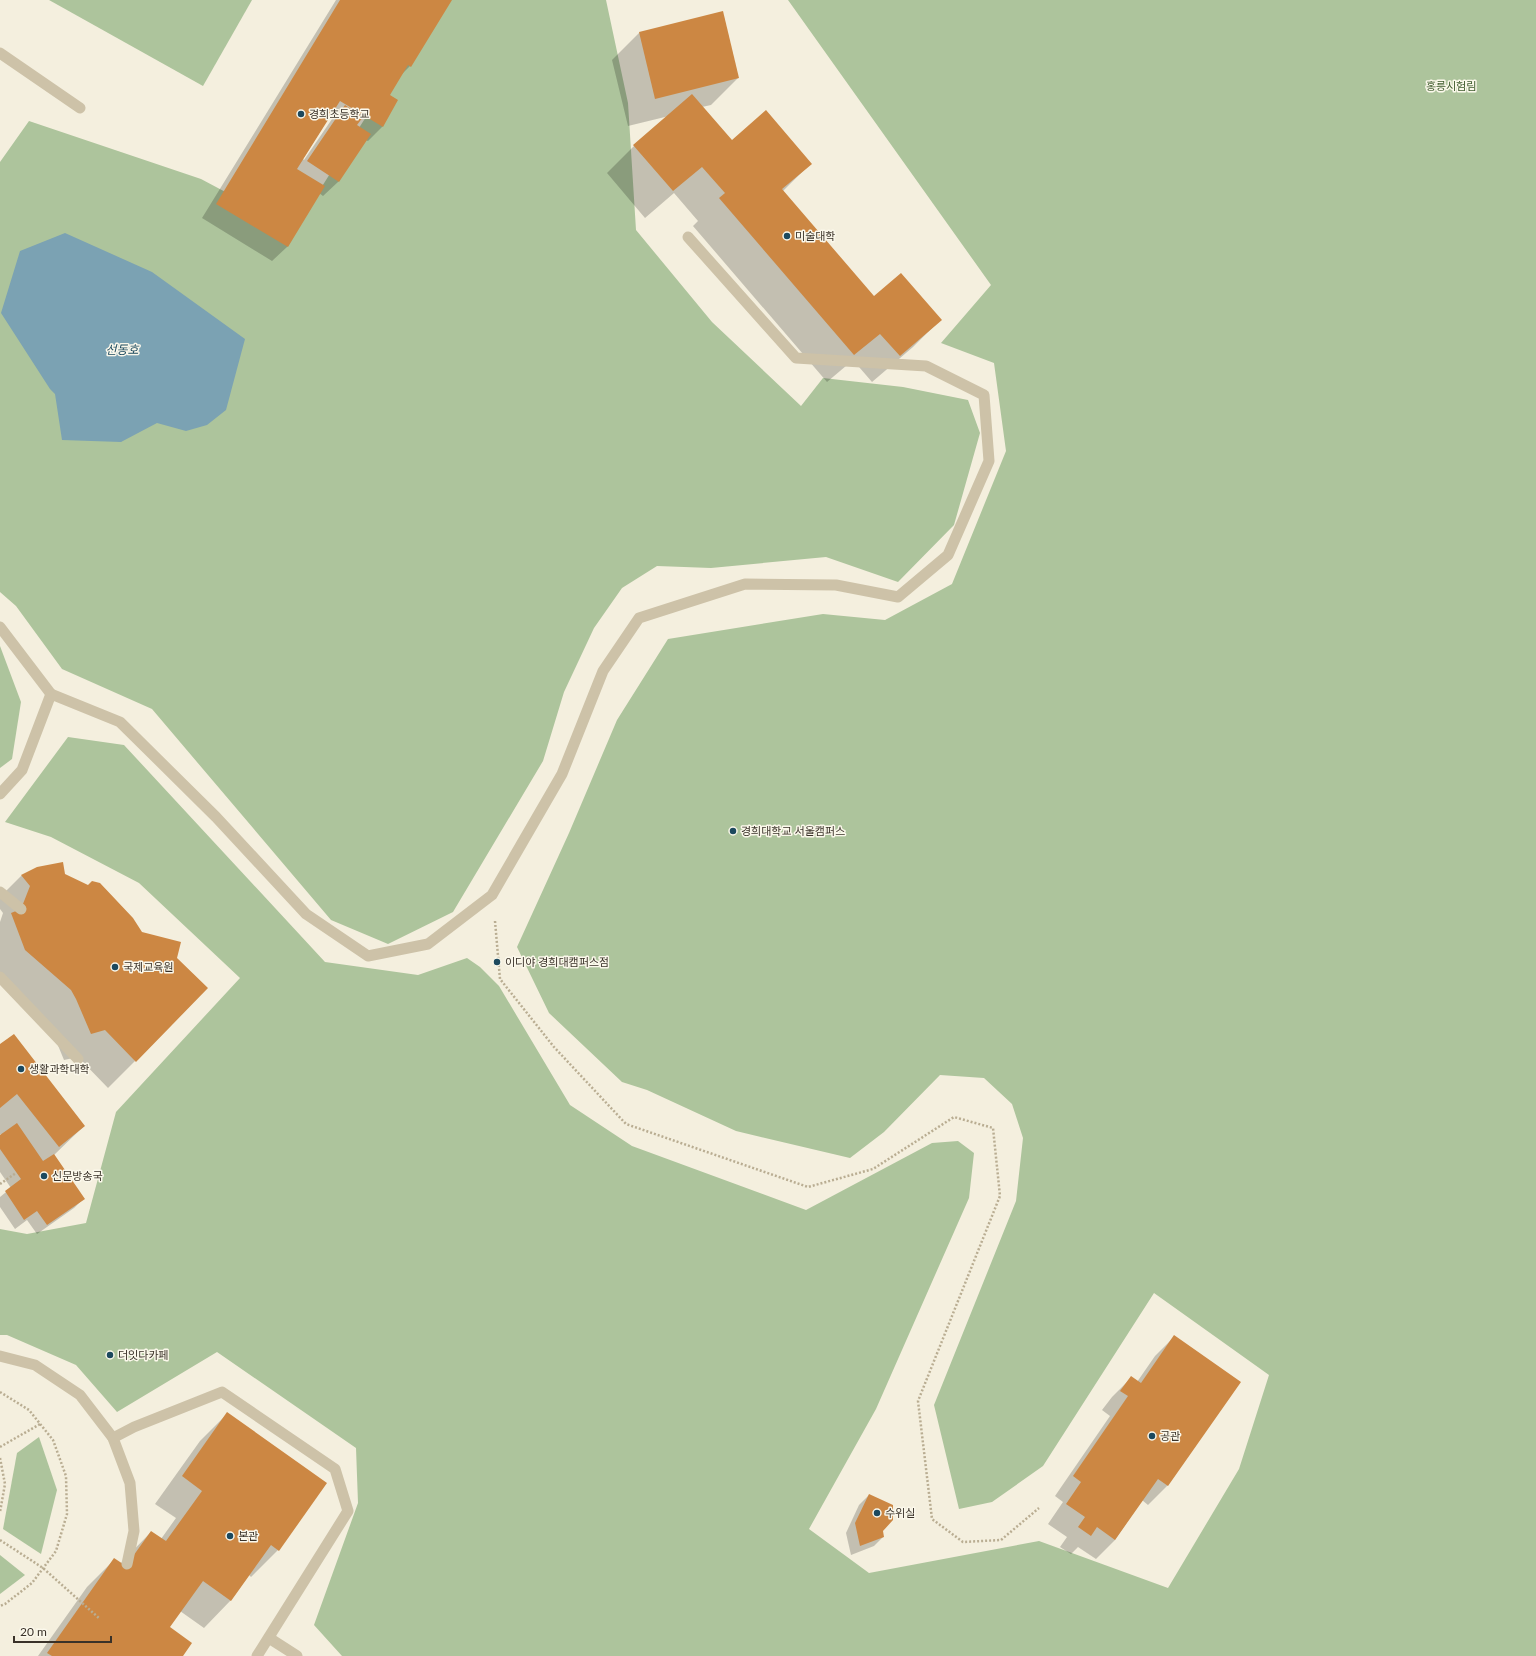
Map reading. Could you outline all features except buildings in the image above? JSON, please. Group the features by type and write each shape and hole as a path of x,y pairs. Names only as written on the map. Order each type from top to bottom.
{"lane":[{"path":"0,53 80,108"},
{"path":"0,627 51,694 120,722 216,817 306,914 368,956 428,944 492,895 562,774 603,671 639,618 746,584 836,585 898,597 948,555 989,461 984,395 926,366 796,358 688,237"},
{"path":"0,794 22,770 51,694"},
{"path":"0,892 22,909"},
{"path":"0,977 78,1059"},
{"path":"0,1356 35,1365 80,1396 113,1438 130,1483 134,1531 127,1564"},
{"path":"113,1438 134,1427 222,1392 335,1469 348,1510 269,1638 256,1656"},
{"path":"269,1638 297,1656"}],"path":[{"path":"492,895 500,979 554,1047 626,1124 808,1187 873,1169 954,1118 993,1128 1000,1196 918,1400 932,1519 963,1542 1002,1540 1038,1508"},
{"path":"0,1184 16,1173"},
{"path":"0,1392 29,1410 53,1440 66,1476 67,1514 56,1551 32,1584 0,1606"},
{"path":"0,1447 40,1424"},
{"path":"0,1458 5,1484 0,1512"},
{"path":"0,1540 43,1568 100,1619"}],"green space":[{"path":"49,0 252,0 203,86"},
{"path":"440,0 606,0 628,103 636,230 712,322 801,406 823,378 903,387 968,400 980,433 954,525 898,582 826,557 711,568 657,566 622,588 594,628 564,692 543,761 453,912 388,944 331,920 152,709 62,669 16,606 0,592 0,162 29,121 201,179 295,229"},
{"name":"홍릉시험림","path":"788,0 1536,0 1536,1656 342,1656 314,1625 358,1503 356,1448 217,1352 117,1412 76,1365 7,1335 0,1335 0,1229 27,1234 86,1223 116,1112 240,978 139,883 51,837 5,822 68,737 124,745 325,962 418,975 467,958 480,967 499,986 570,1105 632,1146 806,1210 932,1143 958,1141 974,1153 969,1198 876,1409 809,1529 869,1573 1039,1541 1168,1588 1239,1469 1269,1375 1154,1293 1043,1466 992,1502 959,1509 934,1405 1016,1201 1023,1138 1012,1104 984,1078 940,1075 884,1132 850,1158 736,1131 647,1090 622,1082 549,1013 517,947 569,833 617,720 668,639 823,614 885,620 952,584 1006,451 994,363 941,343 991,285"},
{"path":"0,646 21,702 12,759 0,768"},
{"path":"39,1437 57,1490 41,1554 3,1529 17,1453"},
{"path":"0,1555 25,1575 0,1594"}],"water":[{"name":"선동호","path":"65,233 152,272 245,339 226,410 207,425 186,431 157,423 121,442 62,440 55,394 50,389 1,313 20,251"}],"place":[{"name":"경희초등학교","path":"301,114"},
{"name":"미술대학","path":"787,236"},
{"name":"경희대학교 서울캠퍼스","path":"733,831"},
{"name":"이디야 경희대캠퍼스점","path":"497,962"},
{"name":"국제교육원","path":"115,967"},
{"name":"생활과학대학","path":"21,1069"},
{"name":"신문방송국","path":"44,1176"},
{"name":"더잇다카페","path":"110,1355"},
{"name":"공관","path":"1152,1436"},
{"name":"수위실","path":"877,1513"},
{"name":"본관","path":"230,1536"}]}
